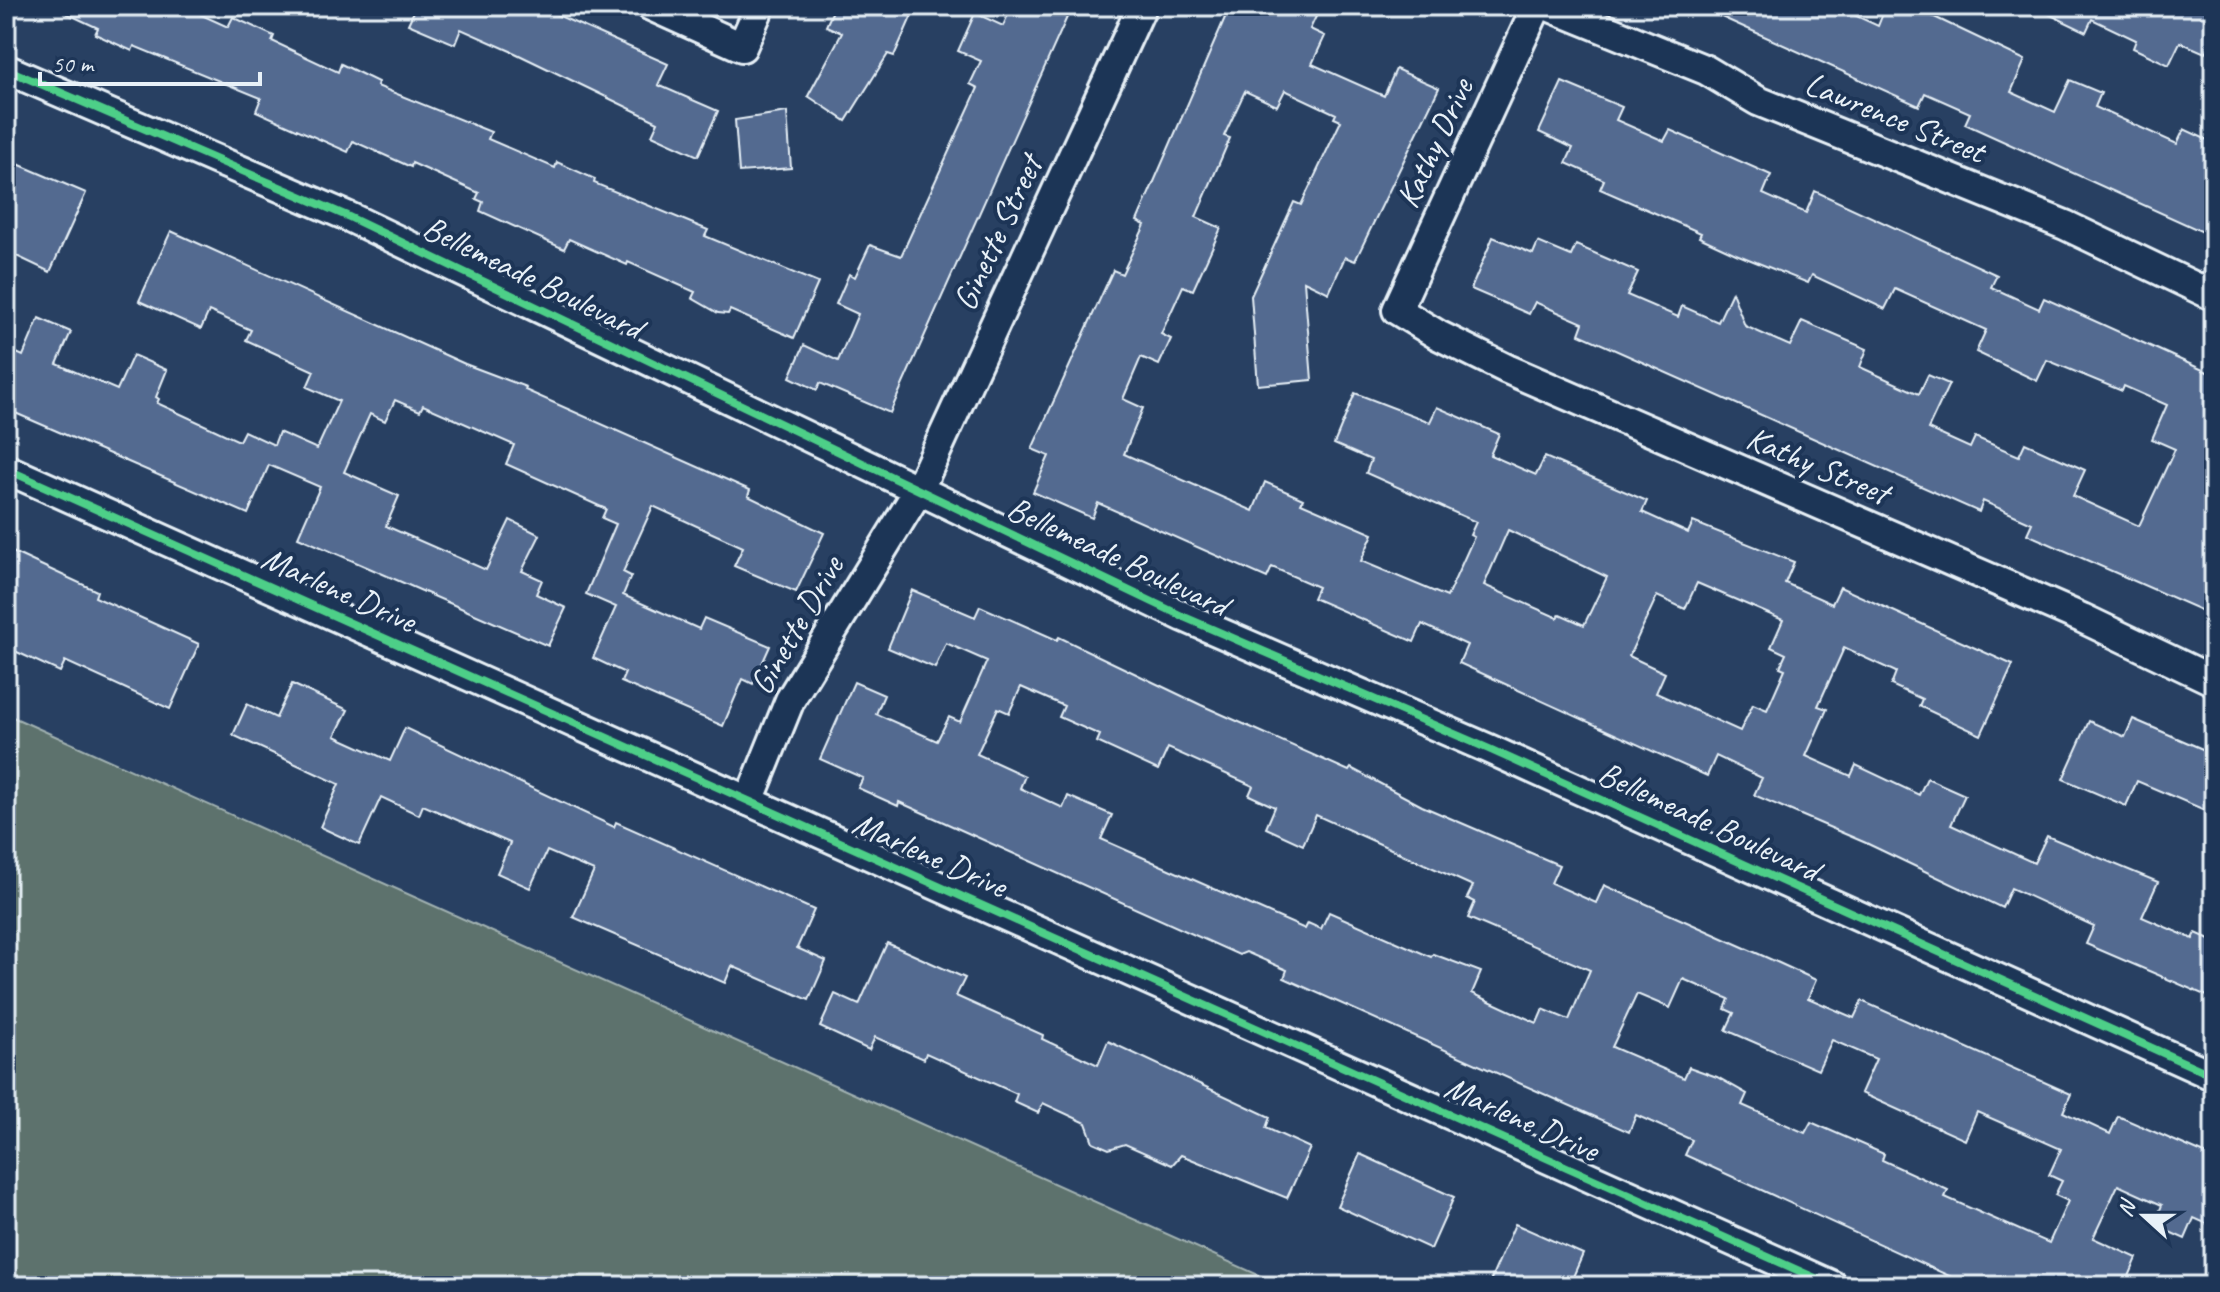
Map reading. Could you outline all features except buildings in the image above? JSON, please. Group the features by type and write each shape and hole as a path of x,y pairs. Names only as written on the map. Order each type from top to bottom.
{"street":[{"path":"651,6 742,47 760,6"},
{"name":"Ginette Street","path":"918,491 1142,6"},
{"name":"Kathy Drive","path":"1397,310 1537,6"},
{"name":"Lawrence Street","path":"1548,6 1706,70 1758,101 2065,225 2214,296"},
{"name":"Bellemeade Boulevard","path":"6,69 347,216 1184,617 1489,749 2214,1076"},
{"name":"Kathy Street","path":"1397,310 1438,335 1507,369 2068,612 2214,681"},
{"name":"Marlene Drive","path":"6,469 1833,1286"},
{"name":"Ginette Drive","path":"749,801 790,700 918,491"}],"green space":[{"path":"6,714 1283,1286 6,1286"}],"cycle path":[{"path":"6,69 347,216 1184,617 1489,749 2214,1076"},
{"path":"6,469 1833,1286"}]}
